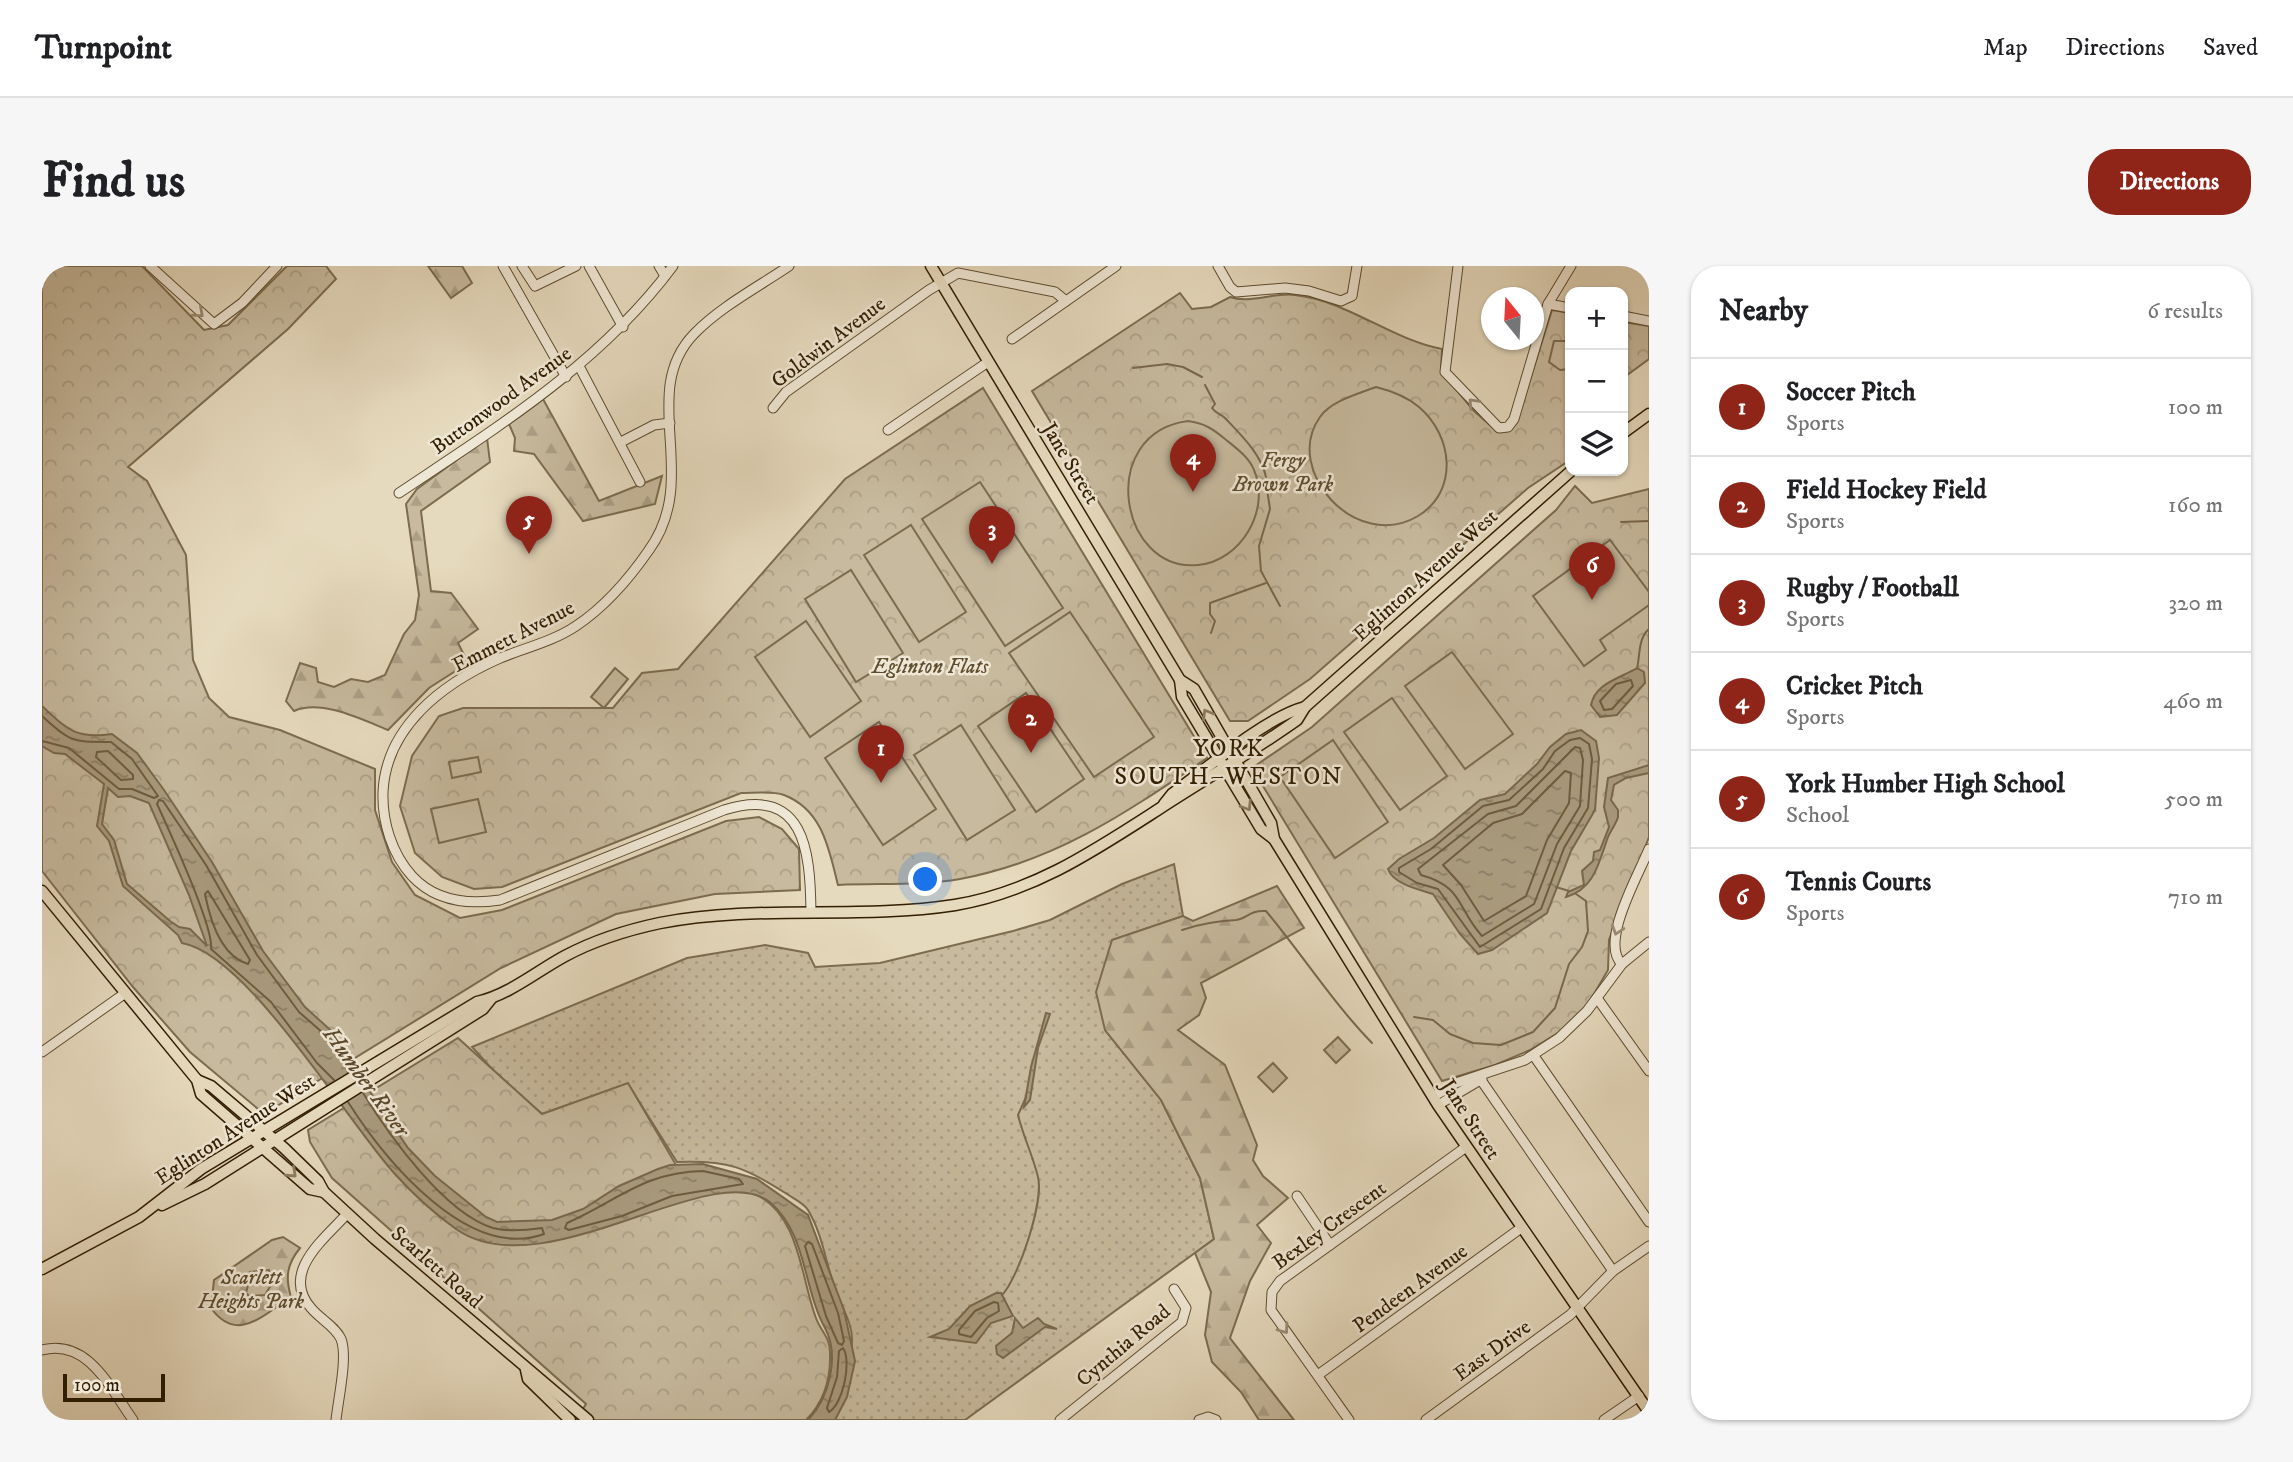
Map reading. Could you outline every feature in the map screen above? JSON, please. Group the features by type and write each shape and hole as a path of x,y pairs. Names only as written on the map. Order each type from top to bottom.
{"main road":[{"name":"Jane Street","path":"931,266 1180,680 1182,697 1261,829 1274,839 1466,1147 1649,1412"},
{"path":"1628,429 1649,414"},
{"name":"Eglinton Avenue West","path":"148,1212 201,1169 263,1131 301,1115 566,955 628,931 715,915 922,909 998,895 1075,863 1222,764 1297,720 1305,707 1565,476"},
{"name":"Jane Street","path":"1180,680 1194,689 1272,823 1274,839"},
{"name":"Scarlett Road","path":"42,891 197,1080 201,1094 310,1189 324,1192"},
{"name":"Scarlett Road","path":"197,1080 211,1086 263,1131 318,1181 324,1192 347,1214 526,1370 537,1373 588,1420"},
{"name":"Eglinton Avenue West","path":"42,1269 194,1189 263,1148 301,1115"},
{"name":"Scarlett Road","path":"526,1370 528,1379 565,1418"}],"street":[{"path":"150,266 214,324 242,303 276,267"},
{"path":"503,266 566,377"},
{"path":"522,266 535,286 576,266"},
{"path":"589,266 623,327"},
{"path":"659,266 665,276"},
{"name":"Buttonwood Avenue","path":"399,493 566,377 623,327 673,266"},
{"name":"Emmett Avenue","path":"789,266 709,320 689,340 672,372 668,399 673,491 665,523 649,551 617,592 586,619 552,639 478,670 415,716 396,743 387,765 383,799 387,826 398,857 417,881 451,900 482,903 509,897 724,810 745,804 759,805 786,816 806,842 811,911"},
{"path":"1012,339 1116,266"},
{"path":"1218,266 1230,288 1236,292 1294,288 1340,301 1350,299 1354,292 1357,266"},
{"path":"1458,266 1445,372 1496,427 1504,428 1511,424 1516,414 1548,304 1572,266"},
{"path":"941,283 961,273 1055,292 1066,301"},
{"name":"Goldwin Avenue","path":"773,408 786,392 941,283"},
{"path":"1548,304 1565,307"},
{"path":"1628,317 1649,321"},
{"path":"888,430 988,362"},
{"path":"579,366 640,482"},
{"path":"621,442 654,425 670,423"},
{"path":"1622,964 1615,956 1614,939 1649,849"},
{"path":"1436,1101 1456,1083 1534,1056 1574,1026 1622,964 1649,942"},
{"path":"42,1052 124,994"},
{"path":"1597,998 1649,1071"},
{"path":"1534,1056 1649,1222"},
{"path":"1436,1101 1502,1069"},
{"path":"1481,1080 1613,1271"},
{"name":"Bexley Crescent","path":"1349,1420 1271,1310 1270,1299 1280,1281 1466,1147"},
{"path":"1297,1196 1330,1245"},
{"path":"336,1420 342,1344 337,1333 305,1300 300,1273 310,1255 347,1214"},
{"name":"Pendeen Avenue","path":"1318,1375 1521,1228"},
{"name":"East Drive","path":"1426,1420 1577,1306 1613,1271 1649,1246"},
{"name":"Cynthia Road","path":"1060,1420 1182,1322 1186,1308 1174,1289"},
{"path":"42,1350 67,1348 83,1355 132,1420"},
{"path":"1604,1420 1639,1396"},
{"path":"565,1418 570,1402"},
{"path":"1199,1420 1208,1417 1216,1420"}],"green space":[{"path":"52,266 142,266 204,330 228,325 287,266 326,266 336,279 288,329 128,467 147,481 186,555 193,660 209,698 229,717 280,730 375,769 375,810 392,862 415,895 460,918 502,910 726,821 759,817 782,829 799,849 800,890 715,894 616,914 501,968 264,1114 190,1052 133,987 42,871 42,270"},
{"path":"428,266 462,266 472,283 451,298"},
{"name":"Fergy Brown Park","path":"1180,293 1192,309 1211,307 1230,297 1245,299 1295,295 1333,305 1405,337 1442,349 1441,371 1473,410 1498,432 1516,424 1539,350 1544,350 1544,335 1552,310 1565,312 1565,463 1528,488 1310,679 1248,721 1230,721 1032,391"},
{"path":"1628,323 1649,326 1649,359 1628,374"},
{"path":"1554,341 1565,341 1565,370 1560,370 1549,362"},
{"path":"1376,387 1393,392 1419,407 1439,433 1447,463 1440,493 1431,505 1418,516 1394,525 1371,524 1350,515 1332,500 1318,481 1311,460 1311,438 1325,411 1345,399"},
{"name":"Eglinton Flats","path":"983,388 1207,758 1119,815 1060,847 995,871 945,881 838,885 822,832 808,810 784,795 769,793 741,793 502,887 474,889 442,877 415,853 400,806 412,756 439,716 463,708 613,708 642,673 678,669 845,479"},
{"path":"543,399 599,501 662,476 655,504 583,521 534,454 514,451 515,438 509,424"},
{"path":"1188,421 1212,429 1242,453 1252,465 1258,485 1255,517 1239,544 1227,554 1198,565 1171,562 1150,548 1136,526 1129,500 1130,474 1140,450 1159,431"},
{"path":"487,438 490,462 421,511 431,591 451,593 478,629 458,643 468,663 429,688 388,730 328,709 316,707 294,711 286,701 300,663 316,668 318,682 334,687 351,679 368,682 385,675 404,634 415,620 419,595 406,504 417,489"},
{"path":"980,482 1063,608 1005,646 922,519"},
{"path":"1575,486 1592,503 1649,489 1649,837 1609,940 1608,970 1587,1006 1566,1028 1530,1050 1495,1065 1442,1081 1252,768 1312,727 1556,510"},
{"path":"911,525 966,612 919,642 864,555"},
{"path":"1610,540 1649,592 1649,605 1600,640 1606,650 1584,666 1533,596"},
{"path":"851,570 903,653 856,682 805,599"},
{"path":"1070,612 1154,737 1094,777 1009,653"},
{"path":"806,621 861,701 810,737 755,657"},
{"path":"1452,652 1513,734 1465,769 1405,686"},
{"path":"615,668 628,679 604,708 591,697"},
{"path":"1026,693 1084,779 1036,812 978,726"},
{"path":"1392,698 1447,776 1400,810 1344,732"},
{"path":"879,722 936,809 883,845 825,758"},
{"path":"961,725 1015,810 967,840 914,755"},
{"path":"1333,740 1388,822 1335,858 1280,777"},
{"path":"478,757 481,772 452,778 449,762"},
{"path":"478,799 486,832 439,843 431,809"},
{"path":"1174,864 1183,916 1112,940 1105,1030 1161,1100 1200,1178 1214,1239 965,1420 832,1420 848,1372 852,1335 817,1230 806,1208 799,1201 747,1171 710,1162 677,1162 628,1084 542,1114 472,1047 687,958 765,945 808,953 815,967 880,963 1050,920 1122,884"},
{"path":"1277,886 1304,928 1201,983 1206,998 1199,1015 1178,1030 1225,1065 1257,1145 1253,1160 1263,1176 1288,1198 1257,1225 1271,1243 1250,1281 1230,1338 1294,1420 1259,1420 1241,1392 1212,1362 1205,1335 1211,1292 1195,1253 1214,1239 1200,1178 1161,1100 1105,1030 1096,992 1112,940 1183,916 1193,921"},
{"path":"1338,1037 1350,1050 1336,1063 1324,1050"},
{"path":"458,1038 542,1114 628,1083 693,1194 742,1191 757,1195 771,1205 791,1233 816,1318 830,1347 825,1389 806,1420 576,1420 586,1404 332,1178 310,1142 308,1130"},
{"path":"1273,1063 1287,1078 1273,1092 1258,1077"},
{"name":"Scarlett Heights Park","path":"283,1237 300,1248 288,1271 291,1297 250,1323 231,1324 221,1319 211,1308 214,1280 272,1240"},
{"path":"269,1270 271,1285 265,1295 249,1296 246,1293 248,1285 253,1283 250,1272"}],"water":[{"path":"1637,668 1644,672 1645,683 1617,715 1600,717 1591,705 1598,691"},
{"path":"42,706 73,731 89,735 112,734 137,753 212,862 263,951 305,1007 337,1036 350,1062 408,1148 435,1176 486,1217 497,1222 552,1220 583,1209 619,1186 658,1169 670,1165 703,1164 757,1179 808,1215 844,1310 855,1361 847,1397 835,1420 808,1420 827,1389 832,1351 792,1230 771,1203 744,1193 710,1195 579,1235 534,1244 492,1244 456,1229 394,1173 295,1043 236,976 208,954 182,943 178,935 123,886 109,841 97,826 104,784 65,754 54,753 42,746","holes":["108,788 118,797 130,796 149,803 189,895 207,946 190,929 179,927 170,921 127,884 114,840 102,824"]},
{"path":"1581,730 1596,741 1599,758 1595,810 1571,851 1547,913 1492,950 1478,954 1460,934 1433,894 1395,879 1388,869 1399,859 1434,838 1480,800 1505,794 1537,764 1550,747 1566,734"},
{"path":"1649,765 1649,773 1626,778 1614,785 1611,800 1618,810 1618,817 1598,864 1584,888 1566,897 1568,892 1584,885 1582,871 1593,861 1594,852 1600,850 1609,827 1604,807 1608,778"},
{"path":"1046,1013 1050,1014 1038,1048 1030,1100 1024,1107 1031,1067"},
{"path":"1001,1293 1013,1316 991,1323 976,1343 930,1337 949,1329 970,1306"},
{"path":"1015,1318 1023,1328 1038,1318 1044,1324 1057,1329 1045,1327 1003,1358 997,1354 996,1346 1012,1333"}],"waterway":[{"path":"1133,368 1167,364 1183,367 1202,377"},
{"path":"1205,385 1215,404 1212,408 1250,445 1260,460 1266,477"},
{"path":"1267,489 1270,509 1259,546 1261,571 1280,606"},
{"path":"1621,522 1649,521"},
{"path":"1211,633 1215,621 1210,614 1210,603 1266,583"},
{"path":"1637,669 1641,642 1649,629"},
{"path":"1556,887 1569,891"},
{"path":"1414,1017 1433,1020 1450,1034 1473,1043 1501,1045 1533,1032 1555,1008 1569,964 1582,947 1588,931 1586,901 1576,894"},
{"path":"1182,930 1266,911 1344,1012 1372,1043"},
{"path":"1002,1295 1016,1272 1029,1238 1039,1188 1018,1115 1026,1097"}],"place":[{"name":"Cricket Pitch","path":"1193,492"},
{"name":"York Humber High School","path":"529,554"},
{"name":"Rugby / Football","path":"992,564"},
{"name":"Tennis Courts","path":"1592,600"},
{"name":"Field Hockey Field","path":"1031,753"},
{"name":"Soccer Pitch","path":"881,783"}],"district":[{"name":"YORK SOUTH–WESTON","path":"1229,762"}],"water label":[{"name":"Humber River","path":"367,1081"}]}
